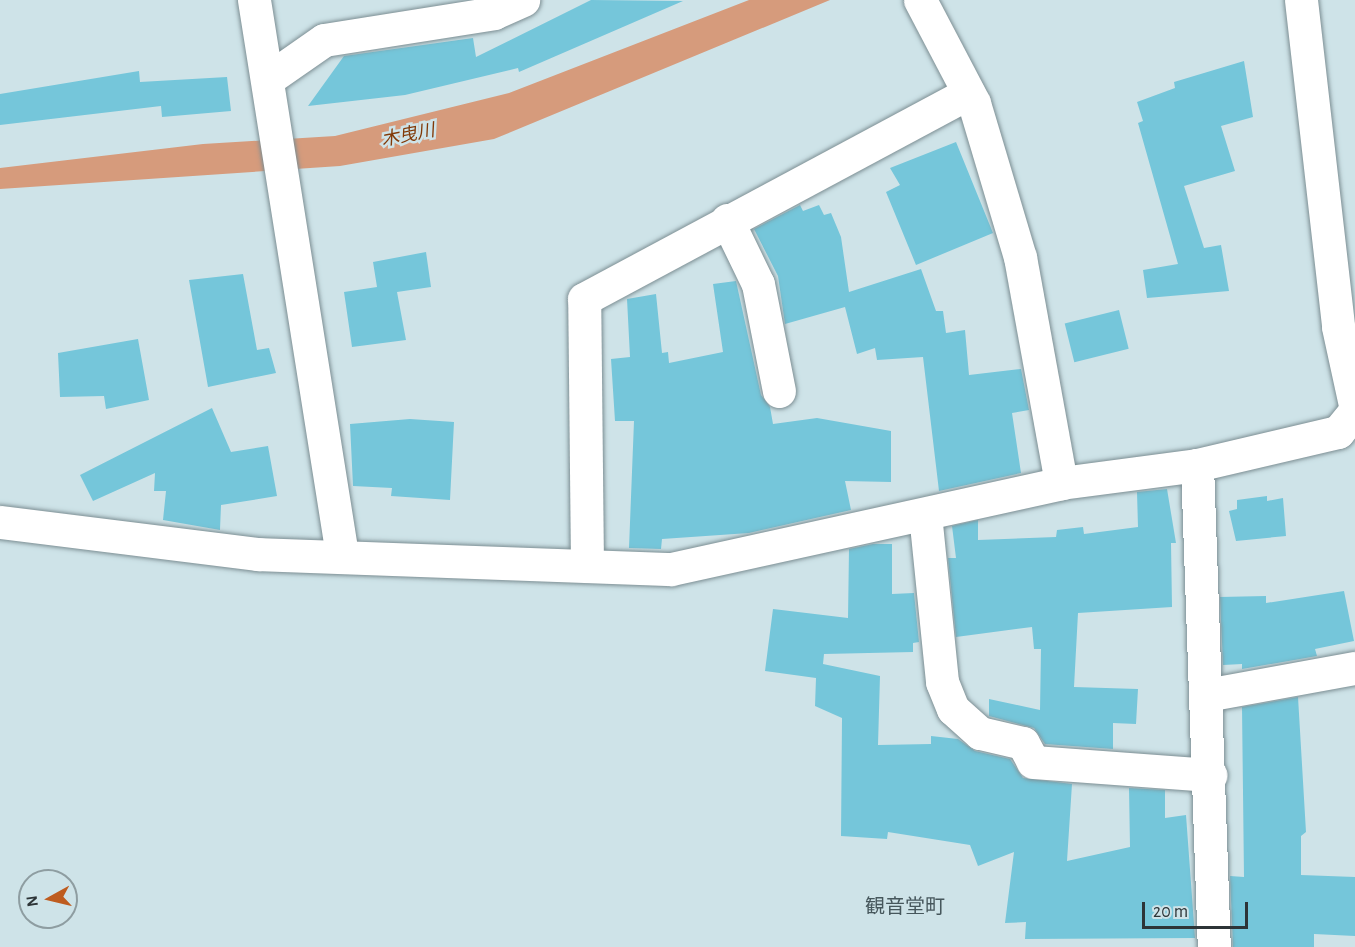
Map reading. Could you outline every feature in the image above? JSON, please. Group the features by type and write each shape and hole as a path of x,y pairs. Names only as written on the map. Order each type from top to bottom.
{"street":[{"path":"254,0 342,555"},
{"path":"267,79 324,40 494,13 523,0"},
{"path":"920,0 968,93 1020,257 1061,483"},
{"path":"0,522 258,554 342,555 670,569 1061,483 1197,465 1351,422 1301,0"},
{"path":"587,566 584,298 968,93"},
{"path":"727,220 758,284 779,391"},
{"path":"1197,465 1211,775 1214,947"},
{"path":"925,514 942,682 953,709 980,733 1023,743 1033,762 1211,775"},
{"path":"1206,695 1355,668"}],"water":[{"name":"木曳川","path":"749,0 830,0 494,139 340,166 0,189 0,168 203,144 335,136 509,93"}],"building":[{"path":"591,0 683,1 519,72 518,68 405,95 308,106 344,56 473,38 476,57"},
{"path":"1244,61 1253,117 1221,126 1235,171 1184,186 1204,248 1221,245 1229,291 1147,298 1143,270 1178,264 1138,123 1143,121 1137,102 1175,88 1174,82"},
{"path":"139,71 140,82 227,77 231,111 162,117 161,106 0,125 0,94"},
{"path":"956,142 993,233 916,265 886,192 900,185 890,168"},
{"path":"800,205 803,211 819,205 824,215 831,213 841,237 849,292 921,269 936,311 943,311 946,333 965,330 969,375 1021,369 1029,410 1012,413 1021,473 939,491 923,357 877,360 875,348 857,354 845,307 785,324 778,276 754,229"},
{"path":"426,252 431,287 397,292 406,340 352,347 344,292 377,287 373,262"},
{"path":"243,274 257,350 269,348 276,373 208,387 189,280"},
{"path":"736,281 761,395 770,407 773,424 817,418 891,431 891,482 845,481 851,510 749,533 662,539 661,549 629,548 634,421 615,421 611,359 630,357 627,299 656,294 662,353 668,352 669,363 723,352 713,284"},
{"path":"1119,310 1129,349 1074,362 1065,324"},
{"path":"138,339 149,400 106,409 104,396 60,397 58,353"},
{"path":"212,408 231,452 268,446 277,496 221,505 220,530 163,520 166,491 154,491 155,473 93,501 80,475"},
{"path":"410,419 454,422 450,500 391,496 392,488 353,486 350,424"},
{"path":"1167,489 1176,543 1171,543 1172,607 1078,613 1074,687 1138,689 1136,724 1113,723 1113,749 1045,744 1034,728 989,716 989,699 1040,710 1041,649 1034,649 1032,627 956,637 948,558 956,558 952,526 978,520 978,540 1056,537 1057,530 1083,527 1084,534 1138,527 1137,492"},
{"path":"1267,496 1267,501 1283,498 1286,536 1236,541 1229,511 1237,509 1237,500"},
{"path":"873,544 892,544 892,594 914,593 919,642 913,643 913,652 824,654 823,664 880,676 878,745 931,744 931,736 958,739 975,751 1010,759 1023,778 1072,784 1067,861 1130,847 1129,788 1165,790 1165,818 1186,815 1195,938 1025,939 1026,922 1005,923 1014,852 978,866 970,845 888,832 887,839 841,836 842,718 815,706 816,678 765,671 773,609 848,618 849,549"},
{"path":"1344,591 1354,641 1315,649 1317,656 1242,669 1242,664 1223,665 1220,597 1266,596 1266,603"},
{"path":"1298,697 1306,832 1301,836 1301,875 1355,877 1355,936 1314,934 1314,947 1233,947 1230,876 1244,877 1242,707"}],"district":[{"name":"観音堂町","path":"905,907"}]}
